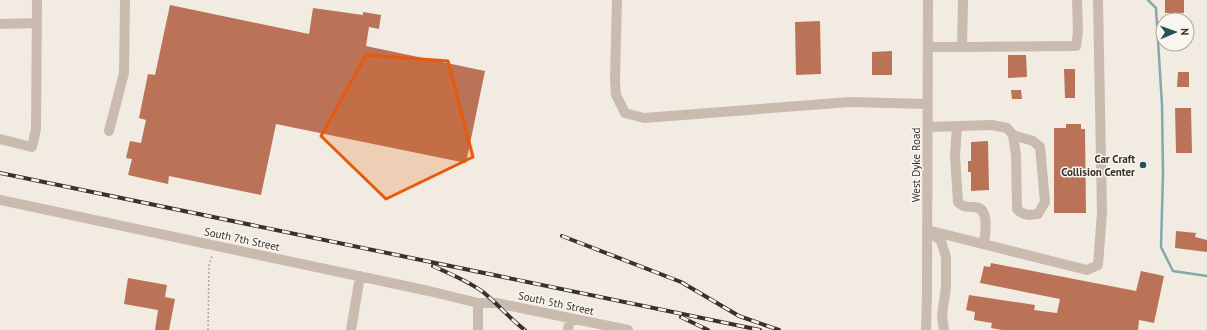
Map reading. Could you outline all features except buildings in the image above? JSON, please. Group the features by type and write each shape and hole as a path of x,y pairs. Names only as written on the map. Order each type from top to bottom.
{"street":[{"path":"0,139 32,147 36,129 37,0"},
{"path":"109,131 124,73 125,0"},
{"path":"617,0 616,95 625,113 644,118 850,102 928,104"},
{"name":"West Dyke Road","path":"926,330 928,0"},
{"path":"962,47 963,0"},
{"path":"928,47 1076,46 1078,32 1077,0"},
{"path":"927,230 1087,270 1098,265 1102,213 1098,0"},
{"path":"0,24 37,23"},
{"path":"928,127 992,125 1007,128 1013,136 1016,156 1017,209 1029,216 1038,214 1045,202 1040,147 1033,141 1013,136"},
{"path":"957,126 955,156 958,202 966,207 975,206 981,209 986,215 984,244"},
{"name":"South 7th Street","path":"0,200 360,276 478,303"},
{"path":"927,230 941,241 946,257 946,287 942,315 944,330"},
{"path":"351,330 360,276"},
{"path":"478,303 478,330"},
{"name":"South 5th Street","path":"478,303 496,303 628,330"},
{"path":"568,330 570,318"}],"path":[{"path":"208,330 209,266 215,245"}],"highlighted area":[{"path":"366,55 448,61 473,157 386,199 321,136"}],"waterway":[{"path":"1148,0 1156,8 1162,105 1163,173 1161,247 1173,271 1207,276"}],"railway":[{"path":"0,173 760,330"},
{"path":"562,236 681,282 739,316 779,330"},
{"path":"433,266 465,281 483,292 525,330"},
{"path":"681,317 708,330"}],"place":[{"name":"Car Craft Collision Center","path":"1143,165"}]}
